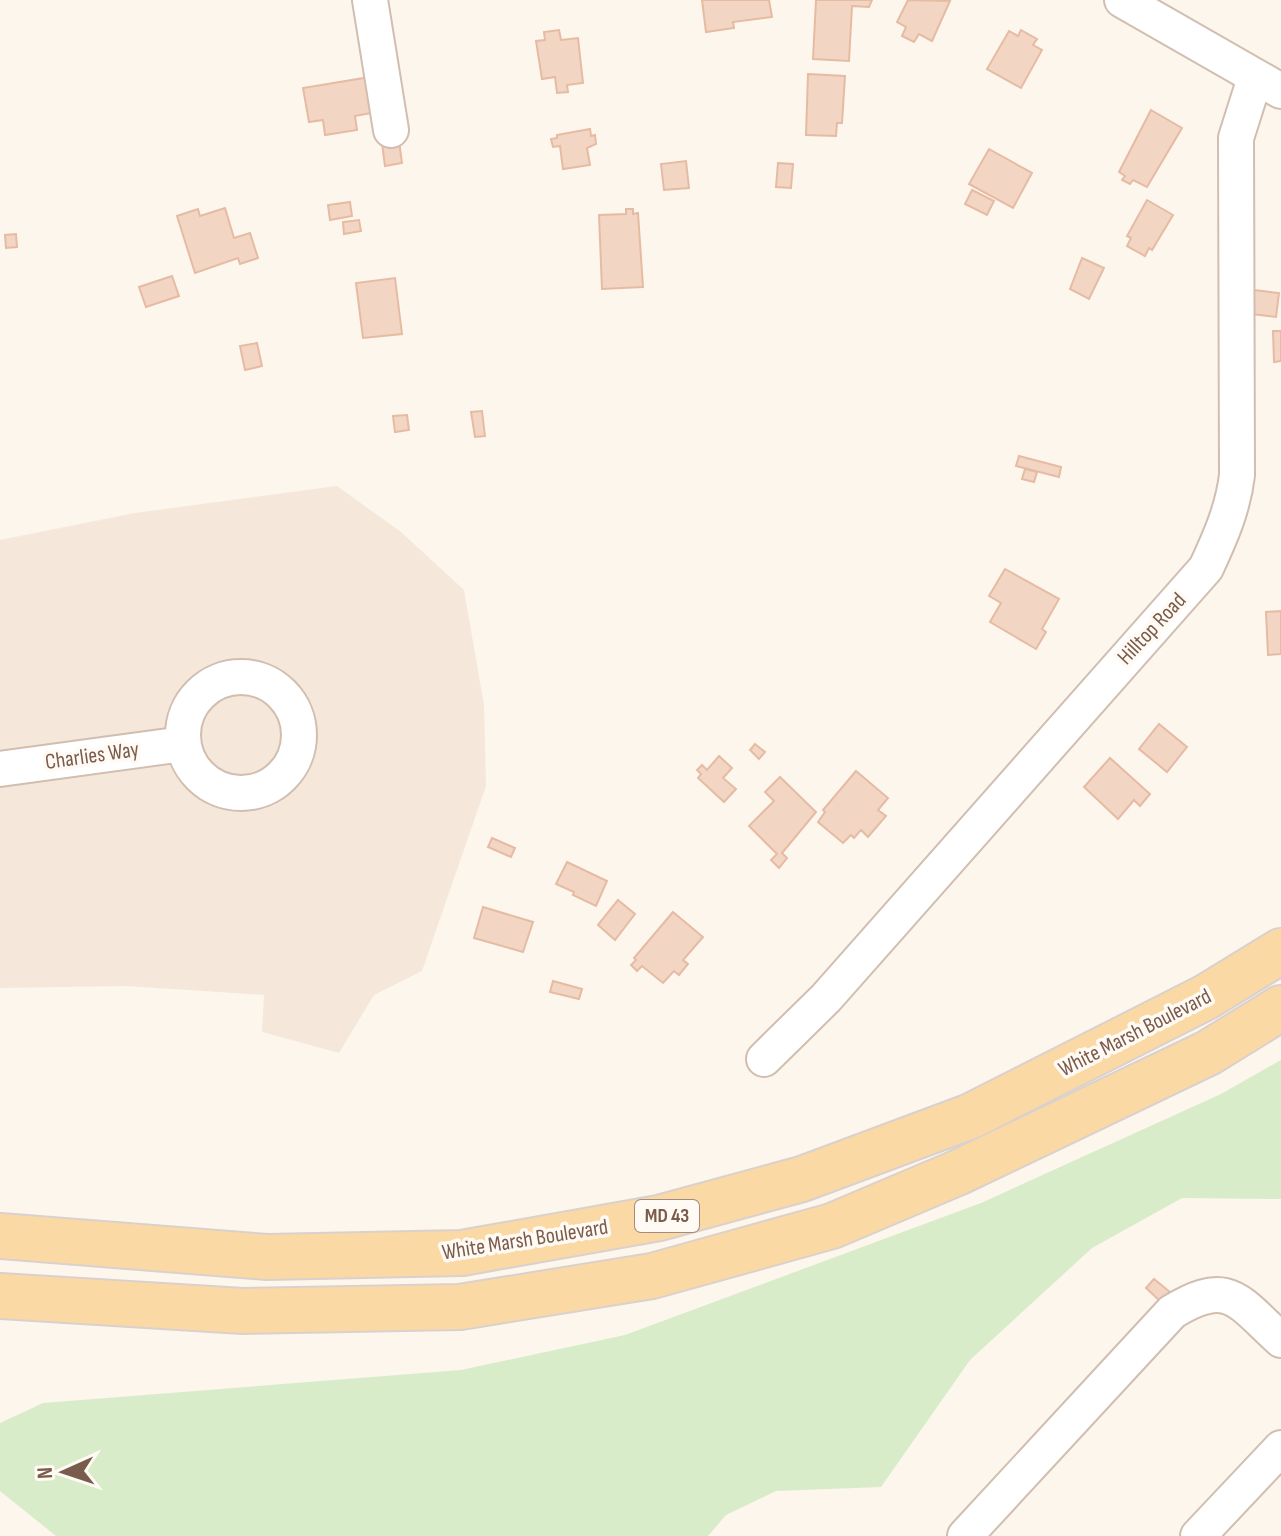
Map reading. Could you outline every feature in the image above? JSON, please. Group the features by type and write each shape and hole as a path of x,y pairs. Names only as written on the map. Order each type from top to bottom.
{"main road":[{"name":"White Marsh Boulevard","path":"0,1236 267,1257 462,1253 659,1218 802,1179 971,1116 1206,997 1281,951"},
{"name":"MD 43","path":"0,1296 243,1311 460,1307 652,1276 832,1226 943,1179 1208,1053 1281,1008"}],"street":[{"path":"370,0 391,130"},
{"path":"1122,0 1268,84"},
{"name":"Hilltop Road","path":"764,1059 826,998 1206,568 1226,524 1237,475 1236,138 1268,84"},
{"name":"Charlies Way","path":"0,769 183,744"},
{"path":"965,1536 1146,1339 1184,1304 1211,1294 1227,1296 1242,1305 1281,1340"},
{"path":"1198,1536 1281,1448"}],"shaded area":[{"path":"337,486 401,532 464,590 484,705 486,786 422,971 374,995 339,1053 262,1032 264,995 127,986 0,988 0,540 135,513"}],"green space":[{"path":"1281,1060 1281,1199 1182,1198 1092,1248 970,1360 881,1487 776,1491 726,1515 708,1536 56,1536 0,1491 0,1423 43,1403 461,1370 625,1335 981,1203 1221,1094"}],"building":[{"path":"702,0 769,0 772,17 733,22 734,28 706,32"},
{"path":"816,0 872,0 869,7 852,6 849,61 813,59"},
{"path":"908,0 950,1 932,41 919,34 914,42 902,36 906,27 897,22"},
{"path":"559,30 561,40 578,38 583,83 567,85 568,92 557,93 555,77 542,79 536,41 545,40 544,32"},
{"path":"1021,30 1037,39 1033,45 1042,50 1021,88 987,69 1009,31 1018,36"},
{"path":"808,74 845,76 842,123 837,123 836,136 806,135"},
{"path":"376,76 382,111 355,116 357,130 325,135 323,120 309,122 303,88"},
{"path":"1151,110 1182,128 1147,187 1133,180 1130,184 1122,180 1125,176 1119,172"},
{"path":"590,129 591,136 595,135 596,144 587,148 590,165 563,169 560,146 553,147 551,139"},
{"path":"398,134 402,163 385,166 381,136"},
{"path":"989,149 1032,173 1013,208 969,184"},
{"path":"686,161 689,188 664,190 661,164"},
{"path":"778,163 793,164 791,188 776,187"},
{"path":"972,190 994,201 987,215 965,204"},
{"path":"1147,200 1173,215 1145,256 1127,246 1131,238 1127,236"},
{"path":"350,202 352,216 330,220 328,205"},
{"path":"225,208 234,238 250,233 258,258 240,264 238,258 195,273 177,216 198,209 200,216"},
{"path":"626,209 633,209 633,214 638,213 643,287 602,289 599,215 626,214"},
{"path":"359,220 361,231 344,234 343,222"},
{"path":"16,234 17,247 6,248 5,235"},
{"path":"1082,258 1104,268 1089,299 1070,289"},
{"path":"172,276 179,296 146,307 139,287"},
{"path":"395,278 402,334 363,338 356,283"},
{"path":"1254,290 1279,293 1276,317 1251,314"},
{"path":"1273,331 1281,331 1281,361 1274,362"},
{"path":"257,343 262,366 245,370 240,346"},
{"path":"482,411 485,436 475,437 471,412"},
{"path":"407,415 409,430 395,432 393,416"},
{"path":"1019,456 1061,467 1059,477 1016,466"},
{"path":"1025,469 1037,472 1034,482 1022,479"},
{"path":"1005,569 1059,599 1042,629 1046,632 1036,649 990,622 1001,603 989,596"},
{"path":"1281,611 1281,654 1268,655 1266,612"},
{"path":"1159,724 1187,747 1167,772 1139,749"},
{"path":"755,744 765,752 759,759 750,750"},
{"path":"719,756 732,768 723,778 736,789 724,802 698,778 701,774 697,770 702,765 707,770"},
{"path":"1110,758 1150,794 1140,806 1134,800 1118,819 1084,787"},
{"path":"856,771 888,798 878,810 886,816 868,837 861,830 843,843 818,822 825,812 823,810"},
{"path":"780,777 816,812 782,853 787,858 779,868 771,860 777,854 749,826 774,801 765,792"},
{"path":"492,838 515,848 511,857 488,847"},
{"path":"567,862 607,881 596,906 556,884"},
{"path":"618,900 635,914 615,940 598,925"},
{"path":"483,907 533,922 523,952 474,938"},
{"path":"673,912 703,937 683,960 688,964 679,975 674,971 663,983 642,966 637,971 631,965"},
{"path":"553,981 582,989 579,999 550,992"},
{"path":"1154,1279 1170,1292 1161,1302 1146,1288"}]}
